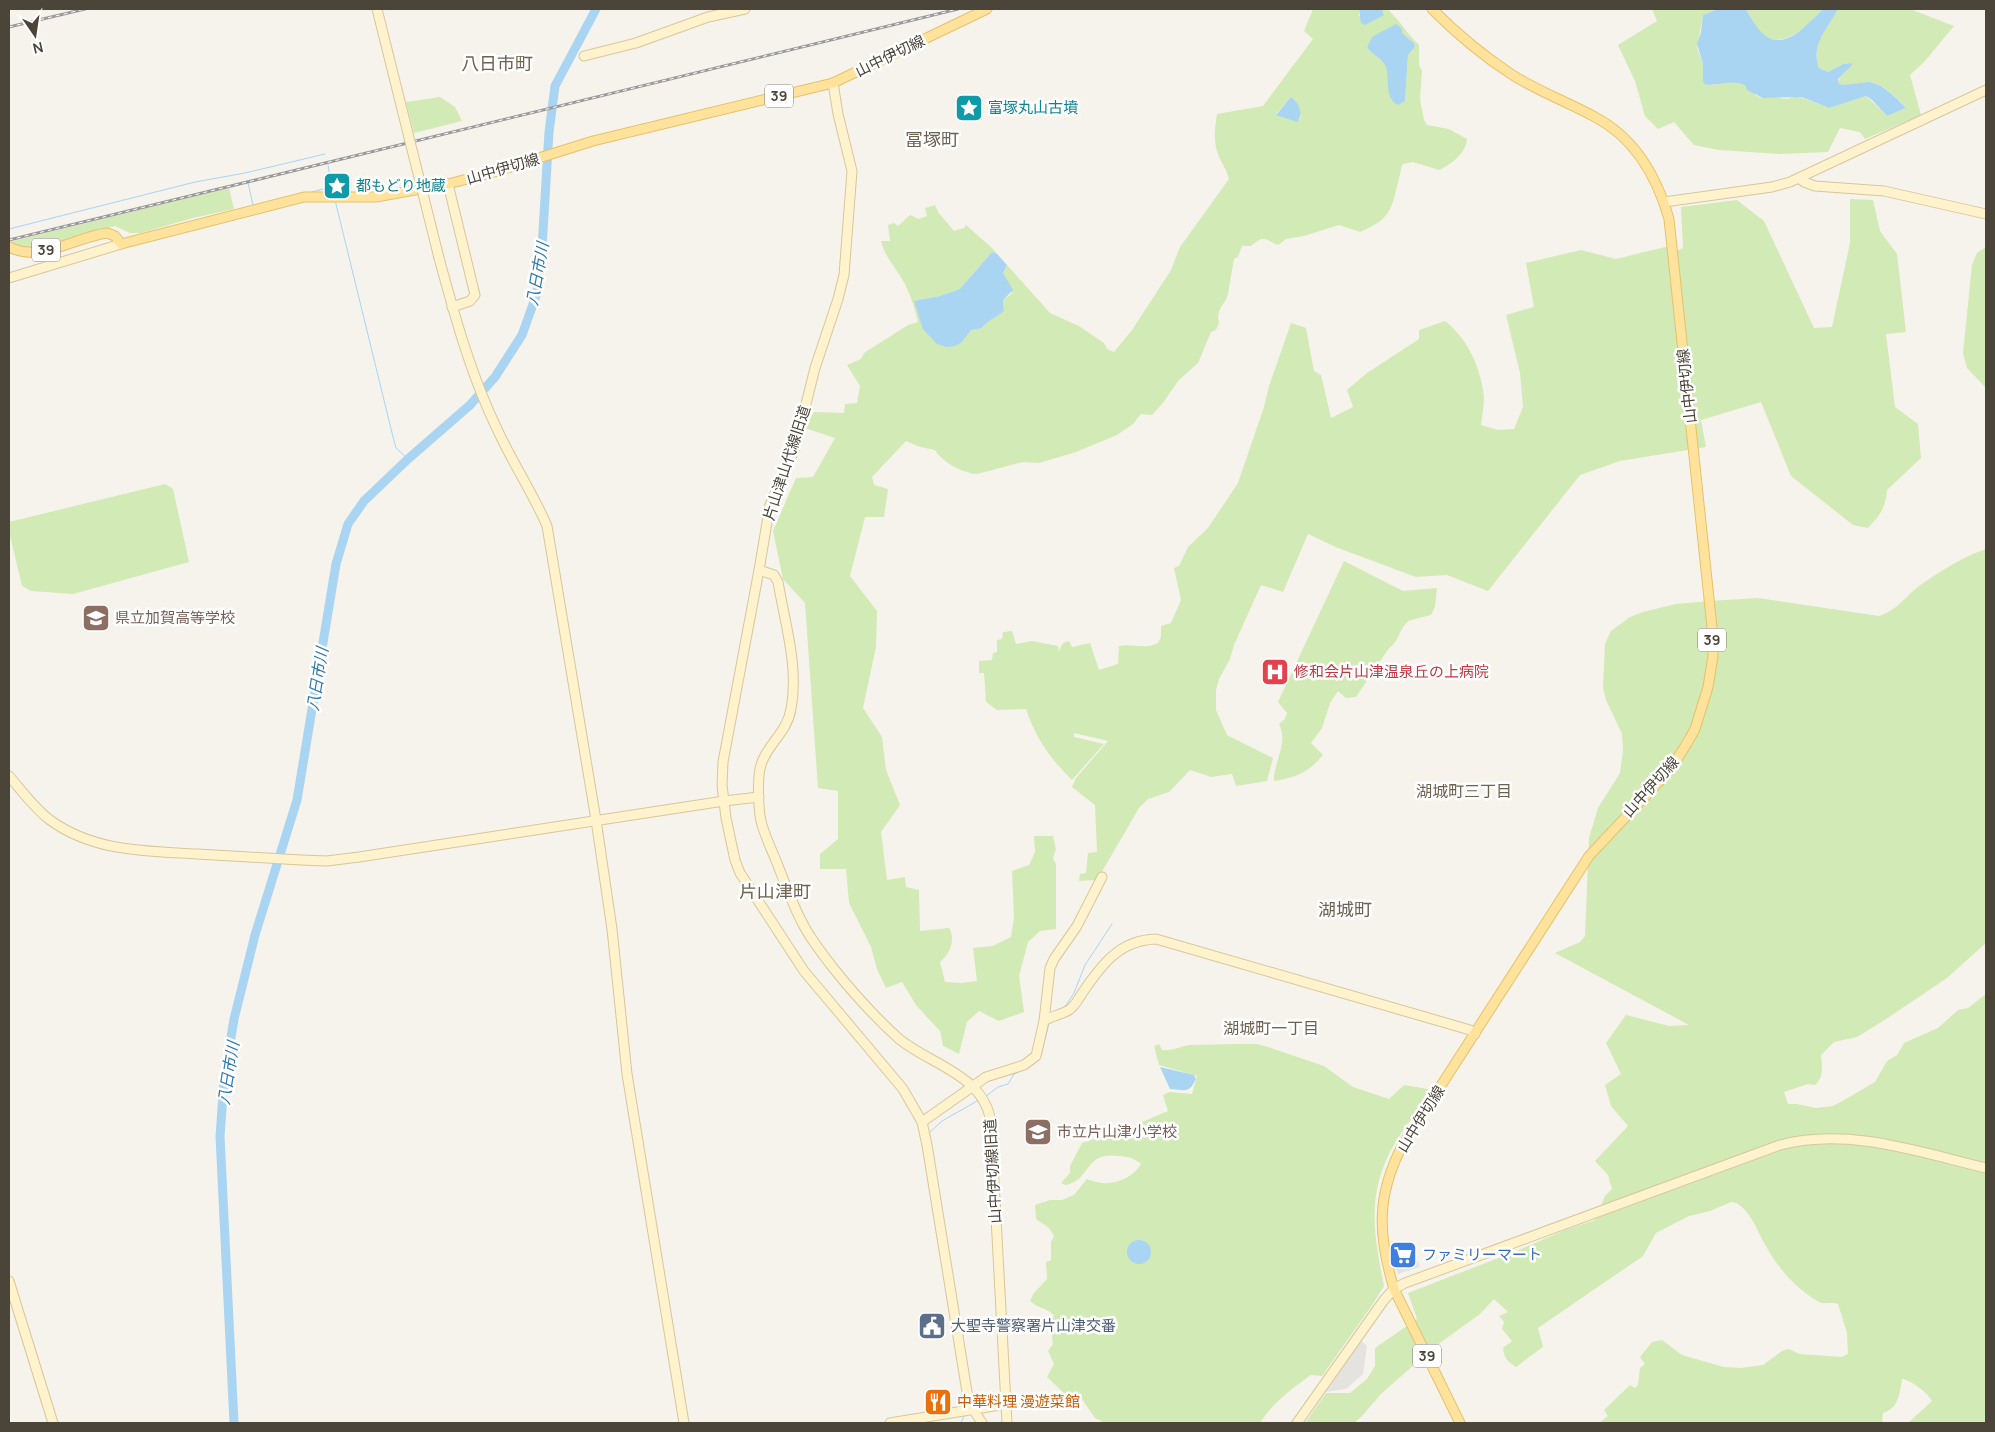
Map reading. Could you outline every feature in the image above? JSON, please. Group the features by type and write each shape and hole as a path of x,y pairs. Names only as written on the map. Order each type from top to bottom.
{"main road":[{"name":"山中伊切線","path":"122,244 304,197 376,196 448,184 626,133 833,83 987,9"},
{"name":"山中伊切線","path":"1432,9 1459,35 1512,74 1614,129 1632,146 1649,168 1664,202 1669,219 1712,627 1713,656 1708,687 1695,729 1677,758 1663,777 1589,856 1402,1146 1388,1179 1382,1209 1382,1229 1386,1260 1394,1289 1460,1423"},
{"name":"39","path":"9,247 19,252 32,253 107,233 115,236 122,244"}],"street":[{"path":"377,9 439,258 462,341 498,432 536,500 548,526 612,929 627,1074 684,1423"},
{"path":"584,56 636,43 708,17 745,9"},
{"name":"片山津山代線旧道","path":"833,83 852,171 844,275 815,368 795,448 770,505 723,762 724,801 730,844 740,873 804,971 890,1071 912,1102 922,1122 929,1154 967,1392 973,1409 982,1423"},
{"path":"1664,202 1772,187 1800,178 1986,90"},
{"path":"1800,178 1814,186 1884,191 1986,214"},
{"path":"448,184 475,295 467,303 452,307"},
{"path":"9,278 122,244"},
{"path":"9,776 28,799 49,819 76,836 94,843 128,850 327,861 358,858 596,820 759,797 760,766 763,758 786,726 792,708 793,682 791,651 778,582 774,575 759,570"},
{"name":"山中伊切線旧道","path":"759,797 761,820 765,833 802,922 814,942 864,1006 899,1038 961,1077 973,1087 983,1099 990,1116 1007,1423"},
{"path":"922,1122 992,1074 1014,1070 1032,1060 1038,1050 1044,1021 1048,979 1054,959 1077,926 1102,877"},
{"path":"1044,1021 1071,1008 1098,971 1121,948 1143,940 1156,939 1470,1030 1475,1034"},
{"path":"1297,1423 1384,1300 1394,1289 1531,1235 1780,1145 1797,1141 1819,1138 1856,1139 1986,1168"},
{"path":"9,1281 53,1423"},
{"path":"890,1423 1006,1404"}],"green space":[{"path":"1313,9 1359,9 1359,16 1384,15 1382,9 1388,9 1419,45 1419,65 1422,71 1420,99 1424,120 1427,125 1449,129 1467,139 1461,153 1449,165 1439,170 1413,162 1403,164 1392,205 1388,212 1371,227 1360,232 1339,225 1304,236 1286,239 1278,245 1262,239 1251,246 1242,246 1238,257 1234,259 1227,298 1218,314 1219,323 1216,330 1211,332 1198,363 1179,380 1152,415 1141,414 1133,424 1117,435 1076,452 1039,463 1023,462 977,474 966,472 953,466 935,450 920,447 906,441 872,477 874,485 888,489 884,517 865,517 850,576 877,611 876,647 863,708 882,737 886,770 900,805 881,832 887,880 905,877 906,887 919,890 920,931 949,928 952,937 951,946 947,955 940,962 945,982 977,981 973,948 993,946 1011,937 1014,917 1012,871 1029,865 1035,852 1034,836 1053,836 1056,849 1053,858 1056,864 1056,929 1040,931 1028,942 1019,976 1024,1012 999,1021 979,1011 967,1022 959,1054 943,1046 940,1031 916,1005 902,982 886,988 877,969 871,947 849,903 846,869 820,869 820,854 838,839 838,791 818,788 805,603 783,579 773,531 796,478 813,477 835,438 805,428 814,412 844,413 845,404 857,403 860,386 847,365 861,359 864,353 908,325 918,322 907,289 888,258 881,241 890,241 888,225 894,223 898,226 910,215 919,219 927,216 925,208 935,205 938,212 954,231 964,228 966,225 991,247 1050,313 1079,326 1104,343 1107,349 1114,352 1132,330 1171,270 1180,247 1229,179 1215,144 1217,114 1263,106 1313,39 1304,31","holes":["1398,25 1403,34 1414,43 1415,47 1408,55 1405,101 1392,100 1385,64 1367,47 1372,37","1291,97 1301,116 1299,120 1291,120 1276,114","992,252 997,254 1007,265 1003,273 1012,289 1011,294 1003,300 1004,311 982,328 971,330 961,342 951,346 943,346 936,342 924,327 915,301 940,296 960,289"]},
{"path":"1652,9 1718,9 1703,15 1697,48 1703,64 1703,80 1713,85 1734,81 1746,86 1757,96 1763,98 1775,97 1786,99 1798,96 1829,108 1866,96 1887,116 1906,108 1885,88 1870,82 1850,85 1838,83 1840,77 1851,63 1843,64 1828,72 1819,68 1817,59 1818,44 1838,9 1910,9 1954,26 1925,61 1910,75 1921,115 1865,139 1860,132 1840,128 1828,152 1780,154 1719,150 1694,145 1674,122 1658,129 1645,116 1635,81 1618,45 1657,21"},
{"path":"1746,9 1823,9 1804,28 1779,40 1771,39 1760,33"},
{"path":"440,97 455,107 462,121 414,133 406,102"},
{"path":"229,188 234,209 193,218 141,233 130,233 115,226 76,240 47,247 20,247 9,242"},
{"path":"1850,199 1873,200 1880,231 1897,254 1906,332 1886,334 1895,407 1918,424 1921,458 1887,490 1882,511 1868,528 1853,525 1791,476 1761,402 1701,420 1706,447 1620,461 1580,475 1488,591 1447,575 1416,577 1338,548 1308,534 1283,592 1261,585 1234,645 1230,659 1219,679 1216,690 1216,710 1227,735 1273,758 1267,781 1236,786 1232,774 1211,777 1190,770 1169,792 1148,799 1139,808 1097,880 1079,881 1080,874 1086,873 1088,853 1097,852 1095,805 1072,787 1076,778 1108,741 1074,733 1074,737 1104,744 1072,780 1044,748 1034,730 1026,709 997,710 986,702 984,673 979,673 979,661 992,660 993,653 997,652 997,640 1002,639 1003,632 1012,631 1016,644 1032,641 1058,646 1059,651 1063,643 1069,641 1072,647 1090,643 1099,670 1118,664 1119,646 1148,646 1158,643 1161,637 1161,626 1171,623 1181,600 1174,568 1179,566 1188,547 1208,528 1238,483 1291,323 1306,328 1314,371 1321,375 1331,418 1353,407 1347,390 1367,373 1419,339 1419,330 1445,321 1467,345 1480,375 1484,397 1481,425 1498,430 1514,429 1523,407 1520,373 1506,315 1534,307 1526,263 1581,250 1616,259 1665,247 1676,251 1683,248 1681,207 1737,200 1764,221 1814,328 1832,327 1850,243"},
{"path":"1986,247 1986,388 1967,368 1963,353 1972,265 1977,253"},
{"path":"165,484 173,489 189,562 73,594 31,591 22,586 9,531 9,522"},
{"path":"1986,549 1986,943 1947,978 1883,1021 1857,1037 1834,1042 1821,1055 1821,1075 1815,1085 1808,1084 1784,1092 1788,1104 1816,1108 1833,1106 1875,1082 1887,1061 1897,1055 1904,1043 1938,1028 1958,1010 1968,1008 1986,994 1986,1423 1908,1423 1932,1401 1919,1387 1902,1379 1897,1400 1892,1408 1883,1413 1882,1423 1599,1423 1608,1416 1604,1410 1630,1385 1635,1388 1638,1385 1640,1368 1645,1364 1640,1357 1652,1342 1662,1340 1682,1355 1724,1367 1741,1368 1763,1365 1782,1351 1789,1349 1799,1354 1842,1357 1848,1354 1847,1333 1838,1304 1821,1303 1795,1284 1774,1260 1749,1215 1737,1203 1731,1202 1710,1211 1689,1216 1656,1233 1643,1256 1538,1328 1543,1347 1516,1367 1507,1359 1503,1348 1512,1341 1502,1329 1504,1322 1499,1316 1508,1312 1494,1299 1480,1314 1433,1348 1381,1394 1354,1423 1305,1423 1326,1393 1350,1393 1367,1379 1375,1366 1375,1348 1417,1319 1408,1293 1565,1230 1595,1220 1605,1196 1612,1189 1608,1175 1595,1161 1628,1126 1611,1106 1605,1085 1621,1074 1606,1043 1626,1015 1669,1026 1689,1025 1555,953 1580,942 1585,936 1589,838 1598,808 1620,773 1623,750 1622,734 1606,700 1603,688 1605,644 1611,631 1630,617 1676,604 1758,598 1879,616 1902,602 1916,588 1929,579 1969,556"},
{"path":"1344,561 1403,591 1437,588 1435,607 1431,615 1407,622 1356,697 1346,698 1338,691 1330,703 1322,728 1311,743 1323,755 1318,761 1302,773 1274,781 1274,774 1282,746 1282,731 1279,724 1285,719 1287,713 1278,702"},
{"path":"1159,1044 1162,1050 1166,1050 1189,1045 1257,1044 1324,1066 1353,1087 1389,1099 1404,1085 1428,1089 1420,1106 1386,1159 1376,1194 1375,1229 1384,1286 1322,1376 1311,1375 1297,1385 1276,1403 1260,1423 1105,1423 1095,1418 1082,1399 1069,1398 1047,1377 1054,1364 1048,1351 1053,1344 1050,1322 1054,1315 1030,1301 1034,1293 1047,1279 1046,1262 1051,1260 1051,1242 1054,1236 1049,1228 1036,1219 1035,1205 1050,1200 1062,1200 1074,1195 1087,1179 1102,1183 1117,1182 1131,1175 1141,1164 1130,1158 1108,1156 1094,1161 1074,1182 1066,1185 1061,1183 1070,1173 1070,1166 1082,1143 1130,1127 1168,1111 1163,1095 1169,1092 1192,1094 1197,1076 1159,1065 1154,1046"}],"shaded area":[{"path":"1394,1245 1400,1264 1417,1259 1420,1267 1398,1274 1389,1247"},
{"path":"1361,1341 1367,1346 1363,1374 1346,1389 1326,1392"}],"water":[{"path":"1359,9 1382,9 1384,15 1365,25 1361,23"},
{"path":"1718,9 1746,9 1755,25 1764,35 1782,40 1801,30 1823,9 1838,9 1818,44 1817,60 1819,68 1828,72 1843,64 1851,63 1852,65 1838,79 1839,84 1849,85 1872,82 1888,91 1906,108 1887,116 1866,96 1829,108 1802,97 1763,98 1747,90 1746,86 1741,84 1704,84 1703,64 1697,44 1703,15"},
{"path":"1396,24 1401,28 1403,34 1414,43 1415,47 1408,55 1405,101 1398,105 1389,93 1385,64 1367,47 1372,37"},
{"path":"1291,97 1300,109 1300,116 1297,122 1276,115"},
{"path":"992,252 997,254 1007,265 1003,273 1013,290 1003,300 1004,311 982,328 971,330 962,342 955,346 946,347 937,344 923,329 914,301 940,296 960,289"},
{"path":"1160,1067 1194,1075 1196,1079 1189,1089 1170,1089"},
{"path":"1139,1240 1147,1244 1151,1252 1147,1260 1139,1264 1131,1260 1127,1252 1131,1244"}],"waterway":[{"name":"八日市川","path":"234,1423 220,1136 224,1081 234,1019 255,935 297,800 336,564 348,524 364,501 408,459 470,405 495,377 522,335 536,296 541,265 549,132 555,86 596,9"},
{"path":"9,229 195,182 245,173 325,154"},
{"path":"328,165 333,194"},
{"path":"248,183 253,205"},
{"path":"312,192 331,187"},
{"path":"335,200 394,441 396,448 408,459"},
{"path":"1064,1008 1074,993 1085,965 1112,924"},
{"path":"1041,1055 1049,1023"},
{"path":"1026,1068 1037,1061"},
{"path":"985,1097 998,1087 1008,1084 1014,1074 1023,1070"},
{"path":"929,1133 942,1121 979,1100"},
{"path":"961,1423 964,1416"}],"railway":[{"path":"9,27 85,9"},
{"path":"9,240 958,9"}],"place":[{"name":"富塚丸山古墳","path":"969,108"},
{"name":"都もどり地蔵","path":"337,186"},
{"name":"県立加賀高等学校","path":"96,618"},
{"name":"修和会片山津温泉丘の上病院","path":"1275,672"},
{"name":"市立片山津小学校","path":"1038,1132"},
{"name":"ファミリーマート","path":"1403,1255"},
{"name":"大聖寺警察署片山津交番","path":"932,1326"},
{"name":"中華料理 漫遊菜館","path":"938,1402"}],"district":[{"name":"八日市町","path":"497,64"},
{"name":"冨塚町","path":"932,140"},
{"name":"湖城町三丁目","path":"1464,791"},
{"name":"片山津町","path":"775,892"},
{"name":"湖城町","path":"1345,910"},
{"name":"湖城町一丁目","path":"1271,1028"}]}
